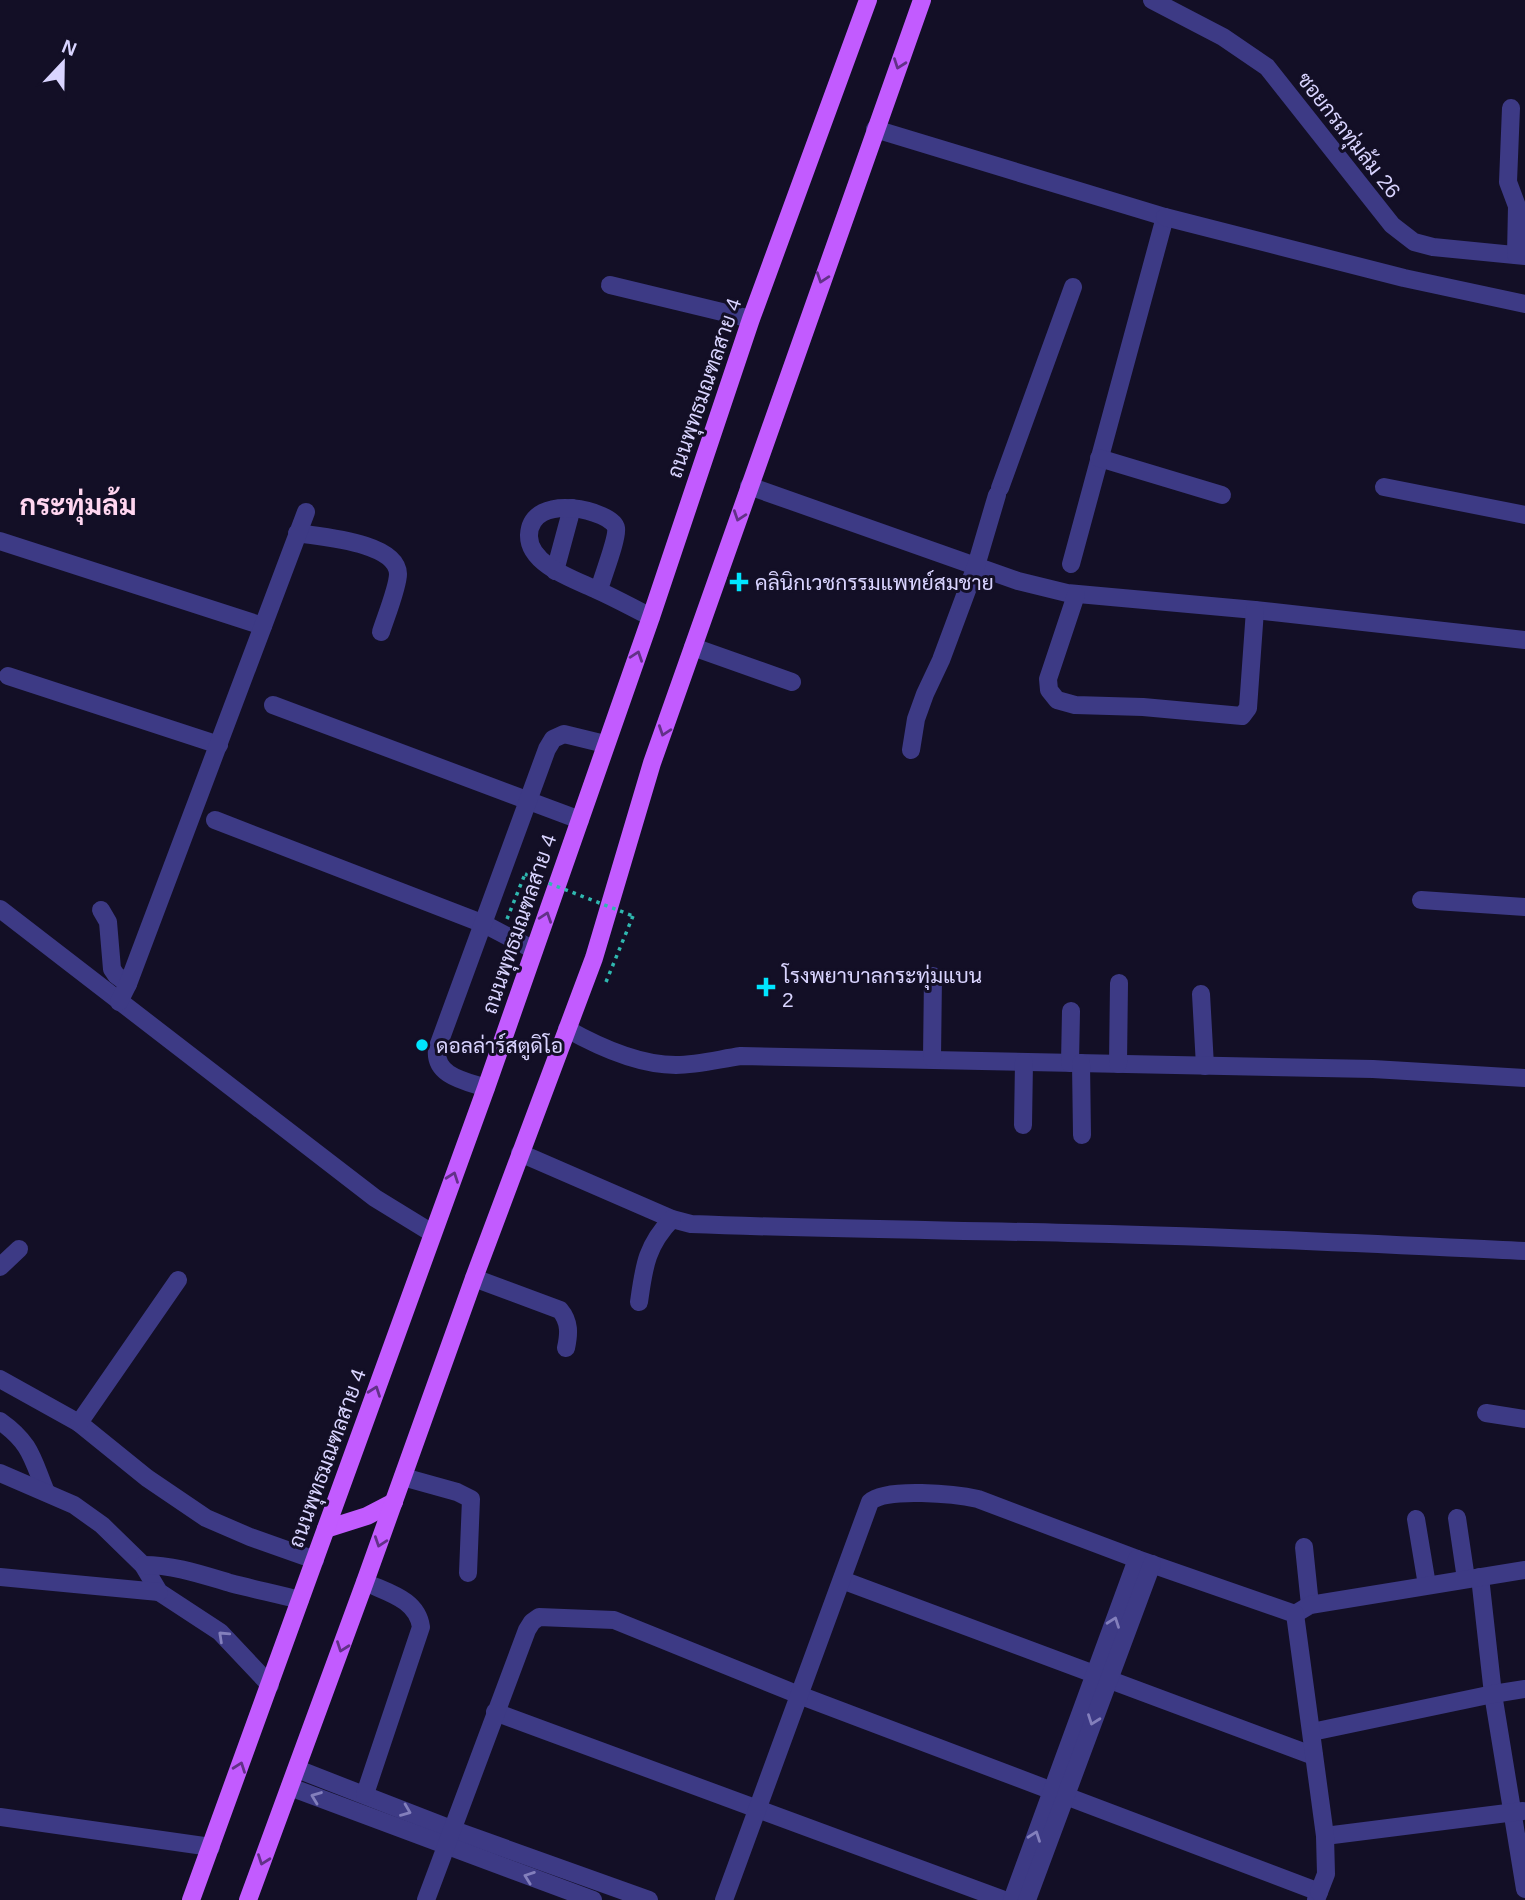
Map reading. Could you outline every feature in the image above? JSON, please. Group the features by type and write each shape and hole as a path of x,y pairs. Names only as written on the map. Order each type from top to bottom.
{"main road":[{"name":"ถนนพุทธมณฑลสาย 4","path":"191,1900 486,1088 651,617 751,319 868,0"},
{"path":"248,1900 474,1278 594,958 652,763 922,0"},
{"path":"326,1529 367,1516 394,1502"}],"street":[{"name":"ซอยกรถทุ่มล้ม 26","path":"1152,0 1223,37 1267,67 1392,225 1408,238 1433,247 1521,256"},
{"path":"1511,108 1508,182 1517,206 1521,256"},
{"path":"875,129 1165,217 1404,278 1525,304"},
{"path":"1071,564 1165,217"},
{"path":"610,285 751,319"},
{"path":"911,750 916,719 976,566 999,491 1073,287"},
{"path":"1100,458 1222,495"},
{"path":"749,486 1018,581 1076,595 1255,610 1525,640"},
{"path":"1384,487 1525,515"},
{"path":"598,590 616,528 613,521 572,508 556,507 546,510 537,517 529,535 532,549 555,571 651,617"},
{"path":"555,571 572,508"},
{"path":"119,1002 306,512"},
{"path":"297,533 373,548 386,554 394,562 398,575 381,632"},
{"path":"0,541 263,626"},
{"path":"1076,595 1048,678 1049,690 1057,700 1075,705 1143,707 1242,716 1248,708 1255,610"},
{"path":"693,647 792,682"},
{"path":"8,676 219,745"},
{"path":"272,705 580,820"},
{"path":"486,1088 451,1076 435,1059 436,1049 547,749 553,739 564,734 606,744"},
{"path":"215,820 484,924 534,950"},
{"path":"1421,900 1525,907"},
{"path":"0,909 375,1198 432,1233"},
{"path":"101,910 108,922 112,969 128,984"},
{"path":"932,1058 933,976"},
{"path":"1118,1065 1119,983"},
{"path":"1201,994 1205,1066"},
{"path":"1071,1011 1082,1135"},
{"path":"567,1029 584,1039 629,1056 674,1065 741,1056 932,1058 1118,1065 1373,1069 1525,1077"},
{"path":"1023,1125 1024,1062"},
{"path":"520,1153 672,1219 691,1224 1309,1240 1525,1251"},
{"path":"639,1302 646,1259 658,1233 672,1219"},
{"path":"0,1267 19,1249"},
{"path":"474,1278 559,1310 566,1317 569,1333 566,1348"},
{"path":"79,1423 178,1280"},
{"path":"0,1379 79,1423 147,1478 206,1518 315,1560"},
{"path":"1486,1413 1525,1419"},
{"path":"0,1421 17,1433 26,1444 46,1492"},
{"path":"0,1474 74,1505 102,1525 143,1565 159,1592 220,1632 270,1685"},
{"path":"403,1478 457,1492 471,1499 468,1573"},
{"path":"724,1900 870,1502 882,1494 961,1495 978,1499 1144,1562 1303,1610 1427,1585 1525,1570"},
{"path":"1457,1518 1473,1578 1493,1693 1519,1812 1517,1847 1525,1889"},
{"path":"1416,1519 1427,1585"},
{"path":"426,1900 495,1712 532,1622 539,1617 554,1616 614,1620 799,1695 1059,1792 1317,1896 1326,1874 1325,1836 1314,1756 1303,1610 1304,1547"},
{"path":"1012,1900 1059,1792 1144,1562"},
{"path":"143,1565 186,1569 300,1600"},
{"path":"0,1577 159,1592"},
{"path":"842,1580 1314,1756"},
{"path":"365,1583 404,1600 414,1608 421,1627 365,1794"},
{"path":"1312,1732 1493,1693 1525,1689"},
{"path":"495,1712 1004,1900"},
{"path":"297,1769 365,1794 448,1837 593,1900"},
{"path":"290,1787 649,1900"},
{"path":"1027,1900 1059,1792"},
{"path":"1325,1836 1519,1812"},
{"path":"0,1817 211,1847"}],"path":[{"path":"501,934 525,874 632,916 605,986"}],"place":[{"name":"คลินิกเวชกรรมแพทย์สมชาย","path":"739,582"},
{"name":"โรงพยาบาลกระทุ่มแบน 2","path":"766,987"},
{"name":"ดอลล่าร์สตูดิโอ","path":"422,1045"}],"district":[{"name":"กระทุ่มล้ม","path":"78,505"}]}
